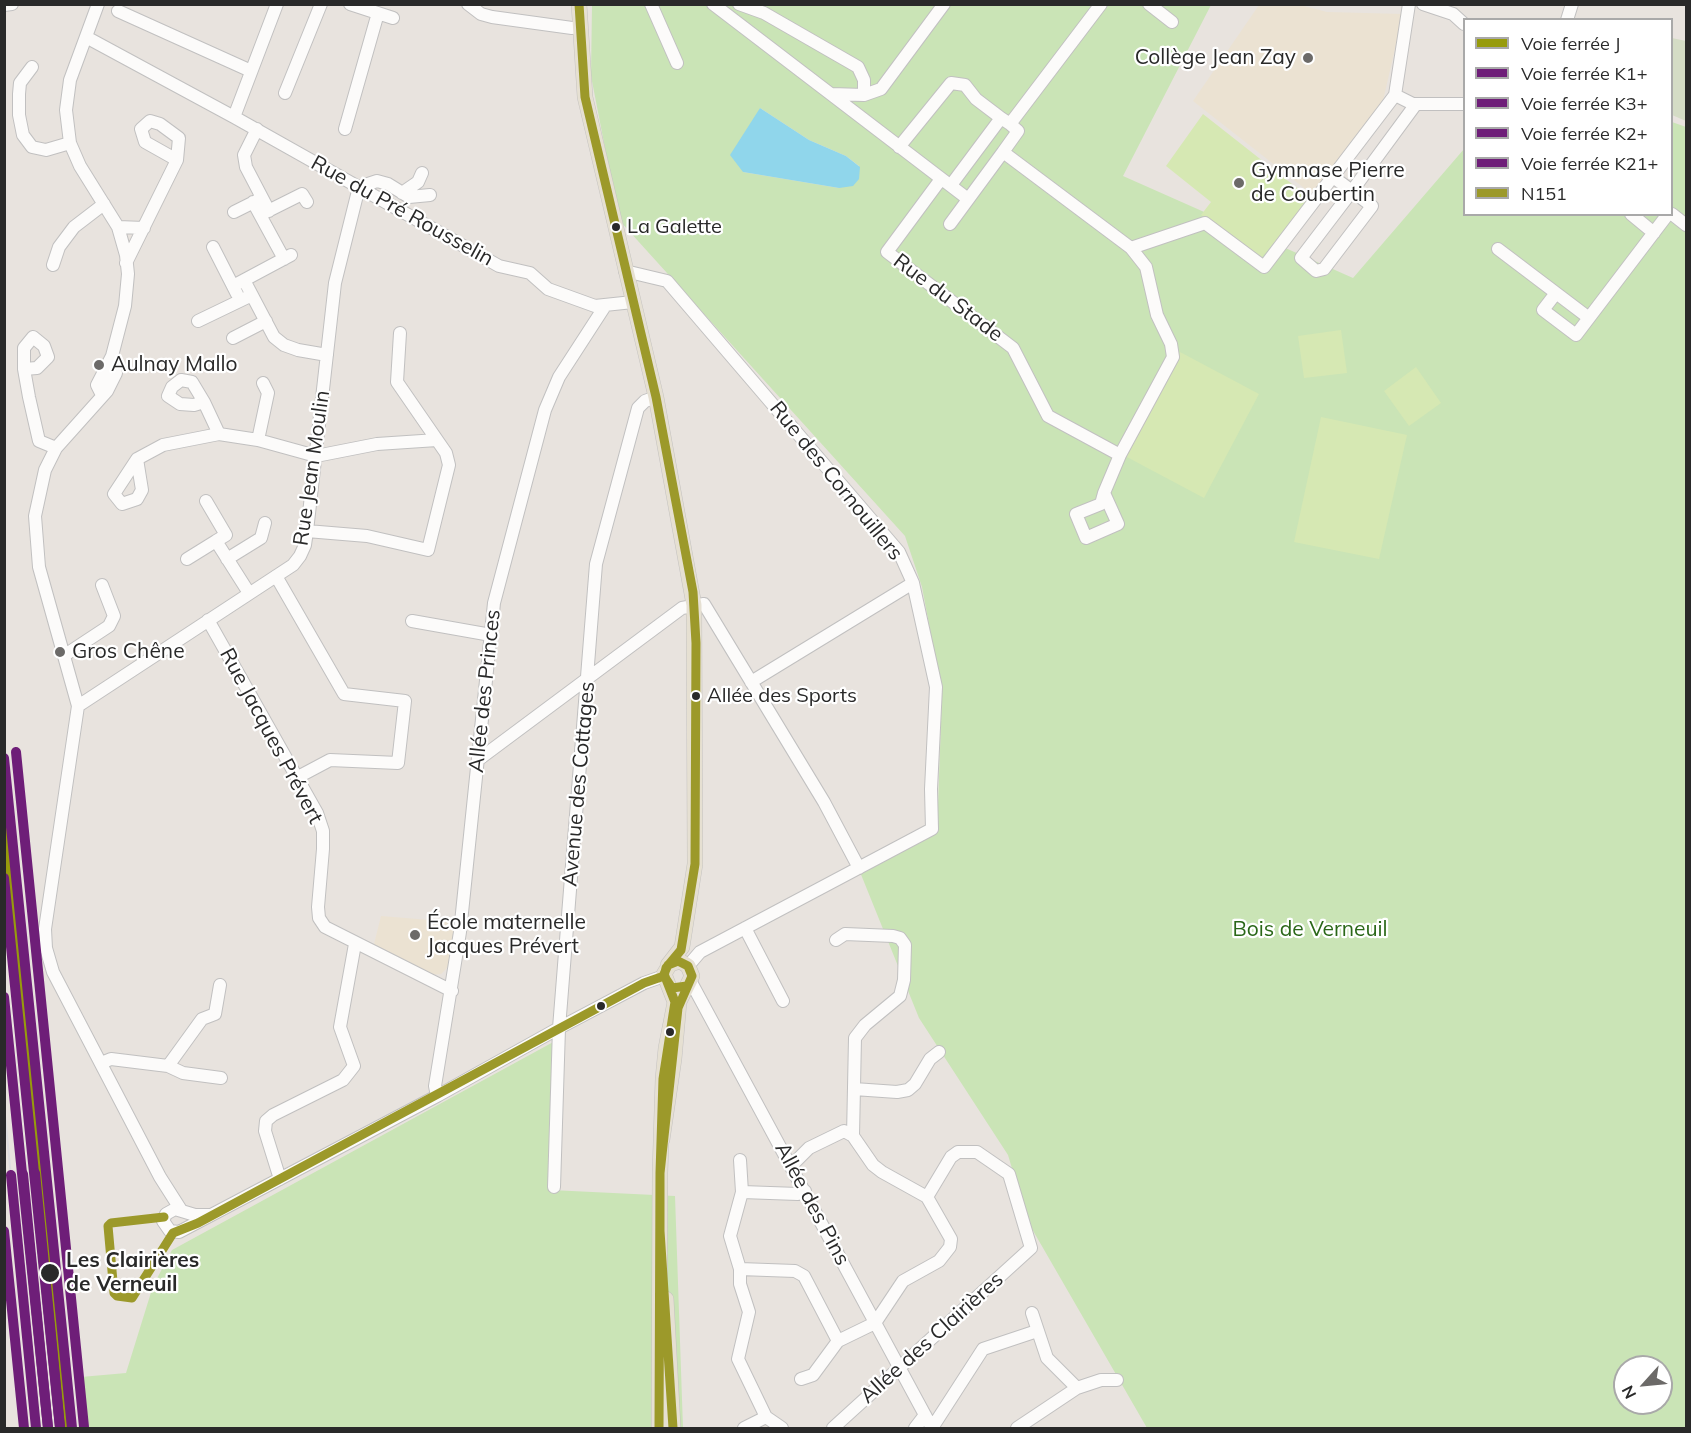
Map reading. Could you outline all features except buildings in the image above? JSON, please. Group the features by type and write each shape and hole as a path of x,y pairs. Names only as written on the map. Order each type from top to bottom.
{"main road":[{"path":"572,4 579,101 653,398 691,606 690,841 687,912 683,941 688,974 678,1008 674,1059 662,1140"},
{"path":"579,4 585,97 625,271 630,303"},
{"path":"659,1428 662,1140 666,1048 675,1002 667,976 683,941"},
{"path":"667,976 676,961 688,974"},
{"path":"667,976 677,989 688,974"},
{"path":"660,1231 669,1332 674,1428"}],"street":[{"path":"4,5 12,4"},
{"path":"98,4 70,80 66,110 70,142 80,166 118,227 126,263 125,306 112,356 97,385 102,395 56,448 45,470 35,516 39,567 78,706 45,929 46,948 53,972 100,1063 160,1177 188,1221 183,1230"},
{"path":"234,117 277,4"},
{"path":"285,93 321,4"},
{"path":"350,4 393,18"},
{"path":"468,4 481,14 492,17 572,28"},
{"path":"651,4 677,63"},
{"path":"739,4 764,13 858,67 864,80 864,95"},
{"path":"830,94 864,95 881,89 944,4"},
{"path":"946,182 1005,121 1101,4"},
{"path":"1149,4 1172,22"},
{"path":"1131,248 1205,223 1264,267 1395,95 1409,4"},
{"path":"1423,4 1453,14 1463,23"},
{"path":"714,5 968,199"},
{"path":"118,11 251,71"},
{"path":"345,129 378,13"},
{"name":"Rue du Pré Rousselin","path":"86,37 257,129 499,266 530,273 549,289 568,298 605,306"},
{"path":"32,67 20,83 19,115 23,135 32,147 46,150 70,142"},
{"path":"899,147 951,83 965,85 976,99 1018,131 950,224"},
{"path":"1395,95 1416,104 1463,104"},
{"path":"1332,177 1352,191 1372,206 1324,269 1316,271 1301,258 1352,191 1416,104"},
{"path":"233,286 287,257 258,200 246,167 244,155 257,129"},
{"path":"1003,152 1131,248 1146,267 1157,315 1171,344 1173,357 1120,455 1104,493"},
{"path":"126,263 177,160"},
{"path":"402,193 418,182 422,173"},
{"path":"359,187 377,181 409,197 430,195"},
{"name":"Rue du Stade","path":"946,182 887,252 1013,348 1048,416 1120,455"},
{"name":"Rue Jean Moulin","path":"78,706 293,565 300,556 305,545 307,531 335,283 359,187"},
{"path":"265,213 302,194 307,202"},
{"path":"234,212 258,200"},
{"path":"52,265 59,247 74,227 104,204"},
{"path":"1633,216 1654,233"},
{"path":"1556,293 1543,310 1576,335 1668,216"},
{"path":"1673,216 1686,225"},
{"path":"118,227 144,228"},
{"path":"213,247 240,300"},
{"path":"1498,249 1589,318"},
{"name":"Rue des Cornouillers","path":"625,271 667,281 880,527 899,552 913,582 936,687 931,789 932,829 859,867"},
{"path":"244,280 274,337 284,345 327,355"},
{"path":"198,321 252,295"},
{"path":"605,306 630,303"},
{"name":"Allée des Princes","path":"437,1096 435,1086 452,991 494,603 545,410 559,377 605,306"},
{"path":"233,338 267,321"},
{"path":"307,531 367,536 428,550 449,465 446,453 397,382 400,333"},
{"path":"24,369 45,470"},
{"path":"258,440 270,388"},
{"name":"Avenue des Cottages","path":"554,1187 559,1028 596,564 636,414 640,404 653,398"},
{"path":"204,402 219,434"},
{"path":"137,459 163,445 219,434 258,440 316,456 377,444 437,440"},
{"path":"39,441 56,448"},
{"path":"187,559 226,535 206,501"},
{"path":"227,559 261,537 265,523"},
{"path":"216,542 249,593"},
{"path":"276,576 344,694 405,701 398,763 330,760 298,777"},
{"path":"751,682 913,582"},
{"path":"65,655 109,626 114,616 102,585"},
{"path":"478,760 682,608 704,604 824,802 859,867 700,952 688,974"},
{"name":"Rue Jacques Prévert","path":"208,620 317,813 323,831 319,918 334,934 452,991"},
{"path":"412,621 491,635"},
{"path":"745,928 783,1001"},
{"path":"837,940 845,934 893,936 900,938 905,945 904,980 900,996 855,1038 853,1136"},
{"path":"683,941 700,952"},
{"path":"280,1179 265,1131 266,1121 273,1115 342,1080 354,1066 340,1027 355,944"},
{"name":"Allée des Pins","path":"688,974 932,1428"},
{"path":"211,1215 172,1209 163,1221 166,1229 174,1233 183,1230 437,1096 644,983 667,976"},
{"path":"168,1066 202,1019 215,1014 220,985"},
{"path":"854,1089 897,1092 908,1090 915,1084 930,1059 939,1052"},
{"path":"100,1063 111,1059 168,1066 183,1073 221,1078"},
{"path":"791,1166 809,1148 844,1131 853,1136 873,1165 927,1197 951,1239 950,1247 939,1261 903,1281 875,1323 838,1341 813,1375 801,1379"},
{"name":"Allée des Clairières","path":"833,1428 1031,1248 1009,1174 977,1152 958,1152 951,1157 927,1197"},
{"path":"740,1160 742,1192 730,1236 740,1269 740,1284 749,1312 738,1359 766,1417 782,1428"},
{"path":"160,1177 166,1214"},
{"path":"742,1192 798,1194 805,1191"},
{"path":"740,1269 795,1271 804,1276 838,1341"},
{"path":"1032,1313 1047,1358 1077,1388"},
{"path":"932,1428 983,1349 1037,1331"},
{"path":"1017,1428 1077,1388 1101,1380 1117,1380"},
{"path":"915,1428 925,1415"},
{"path":"744,1428 766,1417"}],"shaded area":[{"name":"Collège Jean Zay","path":"1259,5 1300,5 1327,12 1403,14 1382,105 1313,195 1193,101"},
{"name":"École maternelle Jacques Prévert","path":"381,916 454,922 453,958 446,969 441,974 430,975 373,948"}],"green space":[{"name":"Bois de Verneuil","path":"592,5 1211,5 1123,176 1353,278 1463,150 1463,216 1673,216 1673,122 1686,127 1686,1428 1147,1428 1028,1222 1008,1155 919,1018 860,872 937,832 942,694 922,587 905,536 619,220 591,76","holes":["760,108 809,140 846,156 859,166 839,188 743,172"]},
{"path":"1673,38 1686,41 1686,121 1673,115"},
{"name":"Gymnase Pierre de Coubertin","path":"1203,114 1311,199 1262,257 1201,215 1211,202 1166,166"},
{"path":"1341,330 1347,373 1304,378 1298,336"},
{"path":"1180,352 1259,394 1204,498 1125,456"},
{"path":"1416,367 1441,403 1409,426 1384,391"},
{"path":"1321,417 1407,435 1379,559 1294,542"},
{"path":"557,1040 551,1190 675,1196 683,1428 86,1428 81,1377 126,1373 153,1286 172,1250"}],"water":[{"path":"760,108 809,140 846,156 860,167 859,179 853,186 839,188 743,172 730,155"}],"railway":[{"path":"4,1105 23,1301 40,1428"}],"rail line":[{"name":"K2+","path":"16,752 84,1427"},
{"name":"K1+","path":"4,758 72,1428"},
{"name":"J","path":"4,820 66,1428"},
{"name":"K3+","path":"4,878 60,1428"},
{"name":"K21+","path":"4,997 48,1428"},
{"name":"K2+","path":"35,1173 60,1427"},
{"name":"K1+","path":"23,1174 48,1428"},
{"name":"K3+","path":"11,1175 36,1428"},
{"name":"K21+","path":"4,1231 24,1428"}],"transit line":[{"name":"N151","path":"579,4 585,97 656,397 693,592 696,643 695,864 681,950 666,968 664,976 672,988 687,986"},
{"name":"N151","path":"678,961 688,966 692,976 678,1008 660,1173 663,1079 675,1002 664,974 668,965 678,961"},
{"name":"N151","path":"173,1233 198,1223 644,983 664,976"},
{"name":"N151","path":"659,1428 660,1173"},
{"name":"N151","path":"660,1173 660,1231 673,1428"},
{"name":"N151","path":"117,1296 114,1293 108,1226 111,1223 164,1217"},
{"name":"N151","path":"117,1296 132,1298 173,1233"}],"place":[{"name":"Collège Jean Zay","path":"1308,58"},
{"name":"Gymnase Pierre de Coubertin","path":"1239,183"},
{"name":"La Galette","path":"616,227"},
{"name":"Aulnay Mallo","path":"99,365"},
{"name":"Gros Chêne","path":"60,652"},
{"name":"Allée des Sports","path":"696,696"},
{"name":"École maternelle Jacques Prévert","path":"415,935"},
{"name":"Les Clairières de Verneuil","path":"50,1273"}]}
